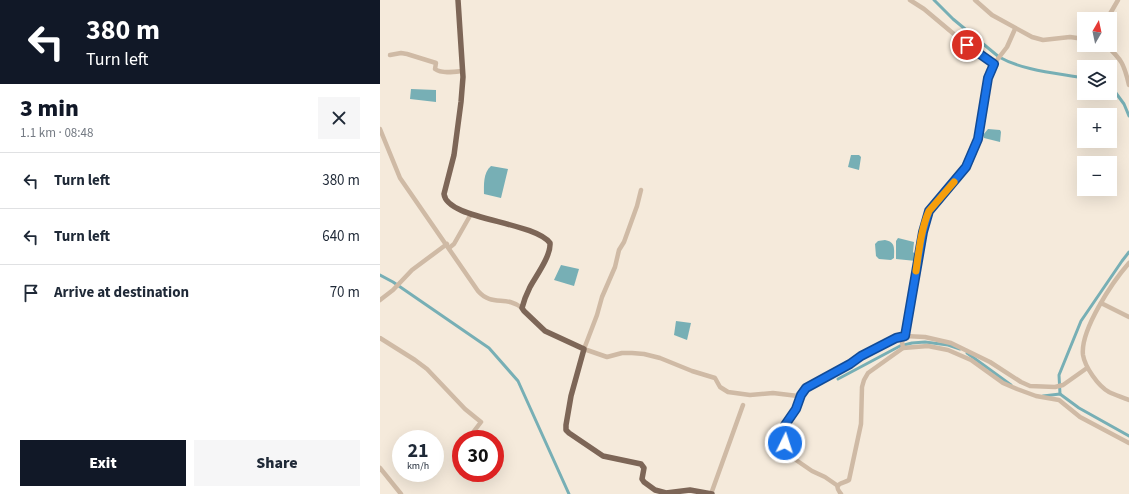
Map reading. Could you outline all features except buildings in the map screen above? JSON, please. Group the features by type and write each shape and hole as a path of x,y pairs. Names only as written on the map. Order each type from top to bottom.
{"main road":[{"path":"458,0 462,71 461,102 457,136 444,194 448,202 471,214 533,232 550,243 547,257 530,288 522,308 545,331 584,349 571,396 566,426 566,430 569,434 603,456 641,464 644,468 642,478 644,482 655,490 666,493 690,490 711,494"}],"street":[{"path":"910,0 924,9 967,45 994,64"},
{"path":"975,0 992,15 1032,37 1043,40 1070,37 1077,38"},
{"path":"1111,12 1118,0"},
{"path":"838,486 840,483 850,480 861,424 862,387 864,380 868,373 903,345 927,215 966,167 978,139 988,78 994,64 1007,47 1015,29"},
{"path":"1114,52 1119,57 1127,70 1129,85"},
{"path":"390,55 401,53 436,63 435,69 438,71 462,71"},
{"path":"380,129 400,178 448,246 470,281 483,297 490,300 507,301 522,308"},
{"path":"641,190 637,206 624,242 619,250 584,349 607,357 632,352 660,358 681,367 715,378 720,387 728,392 750,395 773,393 794,396 801,395"},
{"path":"380,300 393,290 412,270 448,246 454,244 471,214"},
{"path":"1129,263 1119,275 1101,303 1085,337 1083,354 1087,368 1107,391 1129,400"},
{"path":"1101,303 1129,317"},
{"path":"840,494 838,486 796,460 785,443 785,425 796,409 801,395 806,388 850,364 861,356 896,338 905,336 925,337 951,343 990,362 1021,382 1030,386 1055,387 1063,385 1087,368"},
{"path":"380,338 416,360 427,369 465,409 481,422 475,430"},
{"path":"903,345 928,346 948,350 971,360 1003,383 1036,396 1059,400 1080,417 1129,443"},
{"path":"711,494 743,405"},
{"path":"380,468 401,494"}],"water":[{"path":"411,89 436,90 436,102 410,99"},
{"path":"988,129 1000,130 1000,142 984,138 983,135"},
{"path":"851,155 859,155 861,157 859,170 848,167"},
{"path":"491,166 508,169 501,198 484,194 485,176"},
{"path":"898,238 914,242 913,252 917,256 916,261 896,259 896,241"},
{"path":"885,240 891,242 894,246 894,258 891,260 879,259 876,256 875,244 878,241"},
{"path":"561,265 579,269 574,286 554,280"},
{"path":"676,321 691,323 687,340 674,335"}],"waterway":[{"path":"934,0 953,19 999,57 1009,62 1029,68 1077,77"},
{"path":"1117,94 1124,104 1129,116"},
{"path":"1060,394 1059,375 1081,321 1129,252"},
{"path":"380,275 393,282 489,348 518,381 569,494"},
{"path":"838,379 900,346 912,343 925,342 948,345 960,349"},
{"path":"967,353 1011,385"},
{"path":"1043,396 1060,394 1079,408 1129,436"}],"slow traffic":[{"path":"916,271 927,215 954,182"}],"route":[{"path":"785,443 785,425 799,404 803,390 850,364 861,356 896,338 905,336 927,215 966,167 975,147 980,129 988,78 994,64 967,45"}]}
